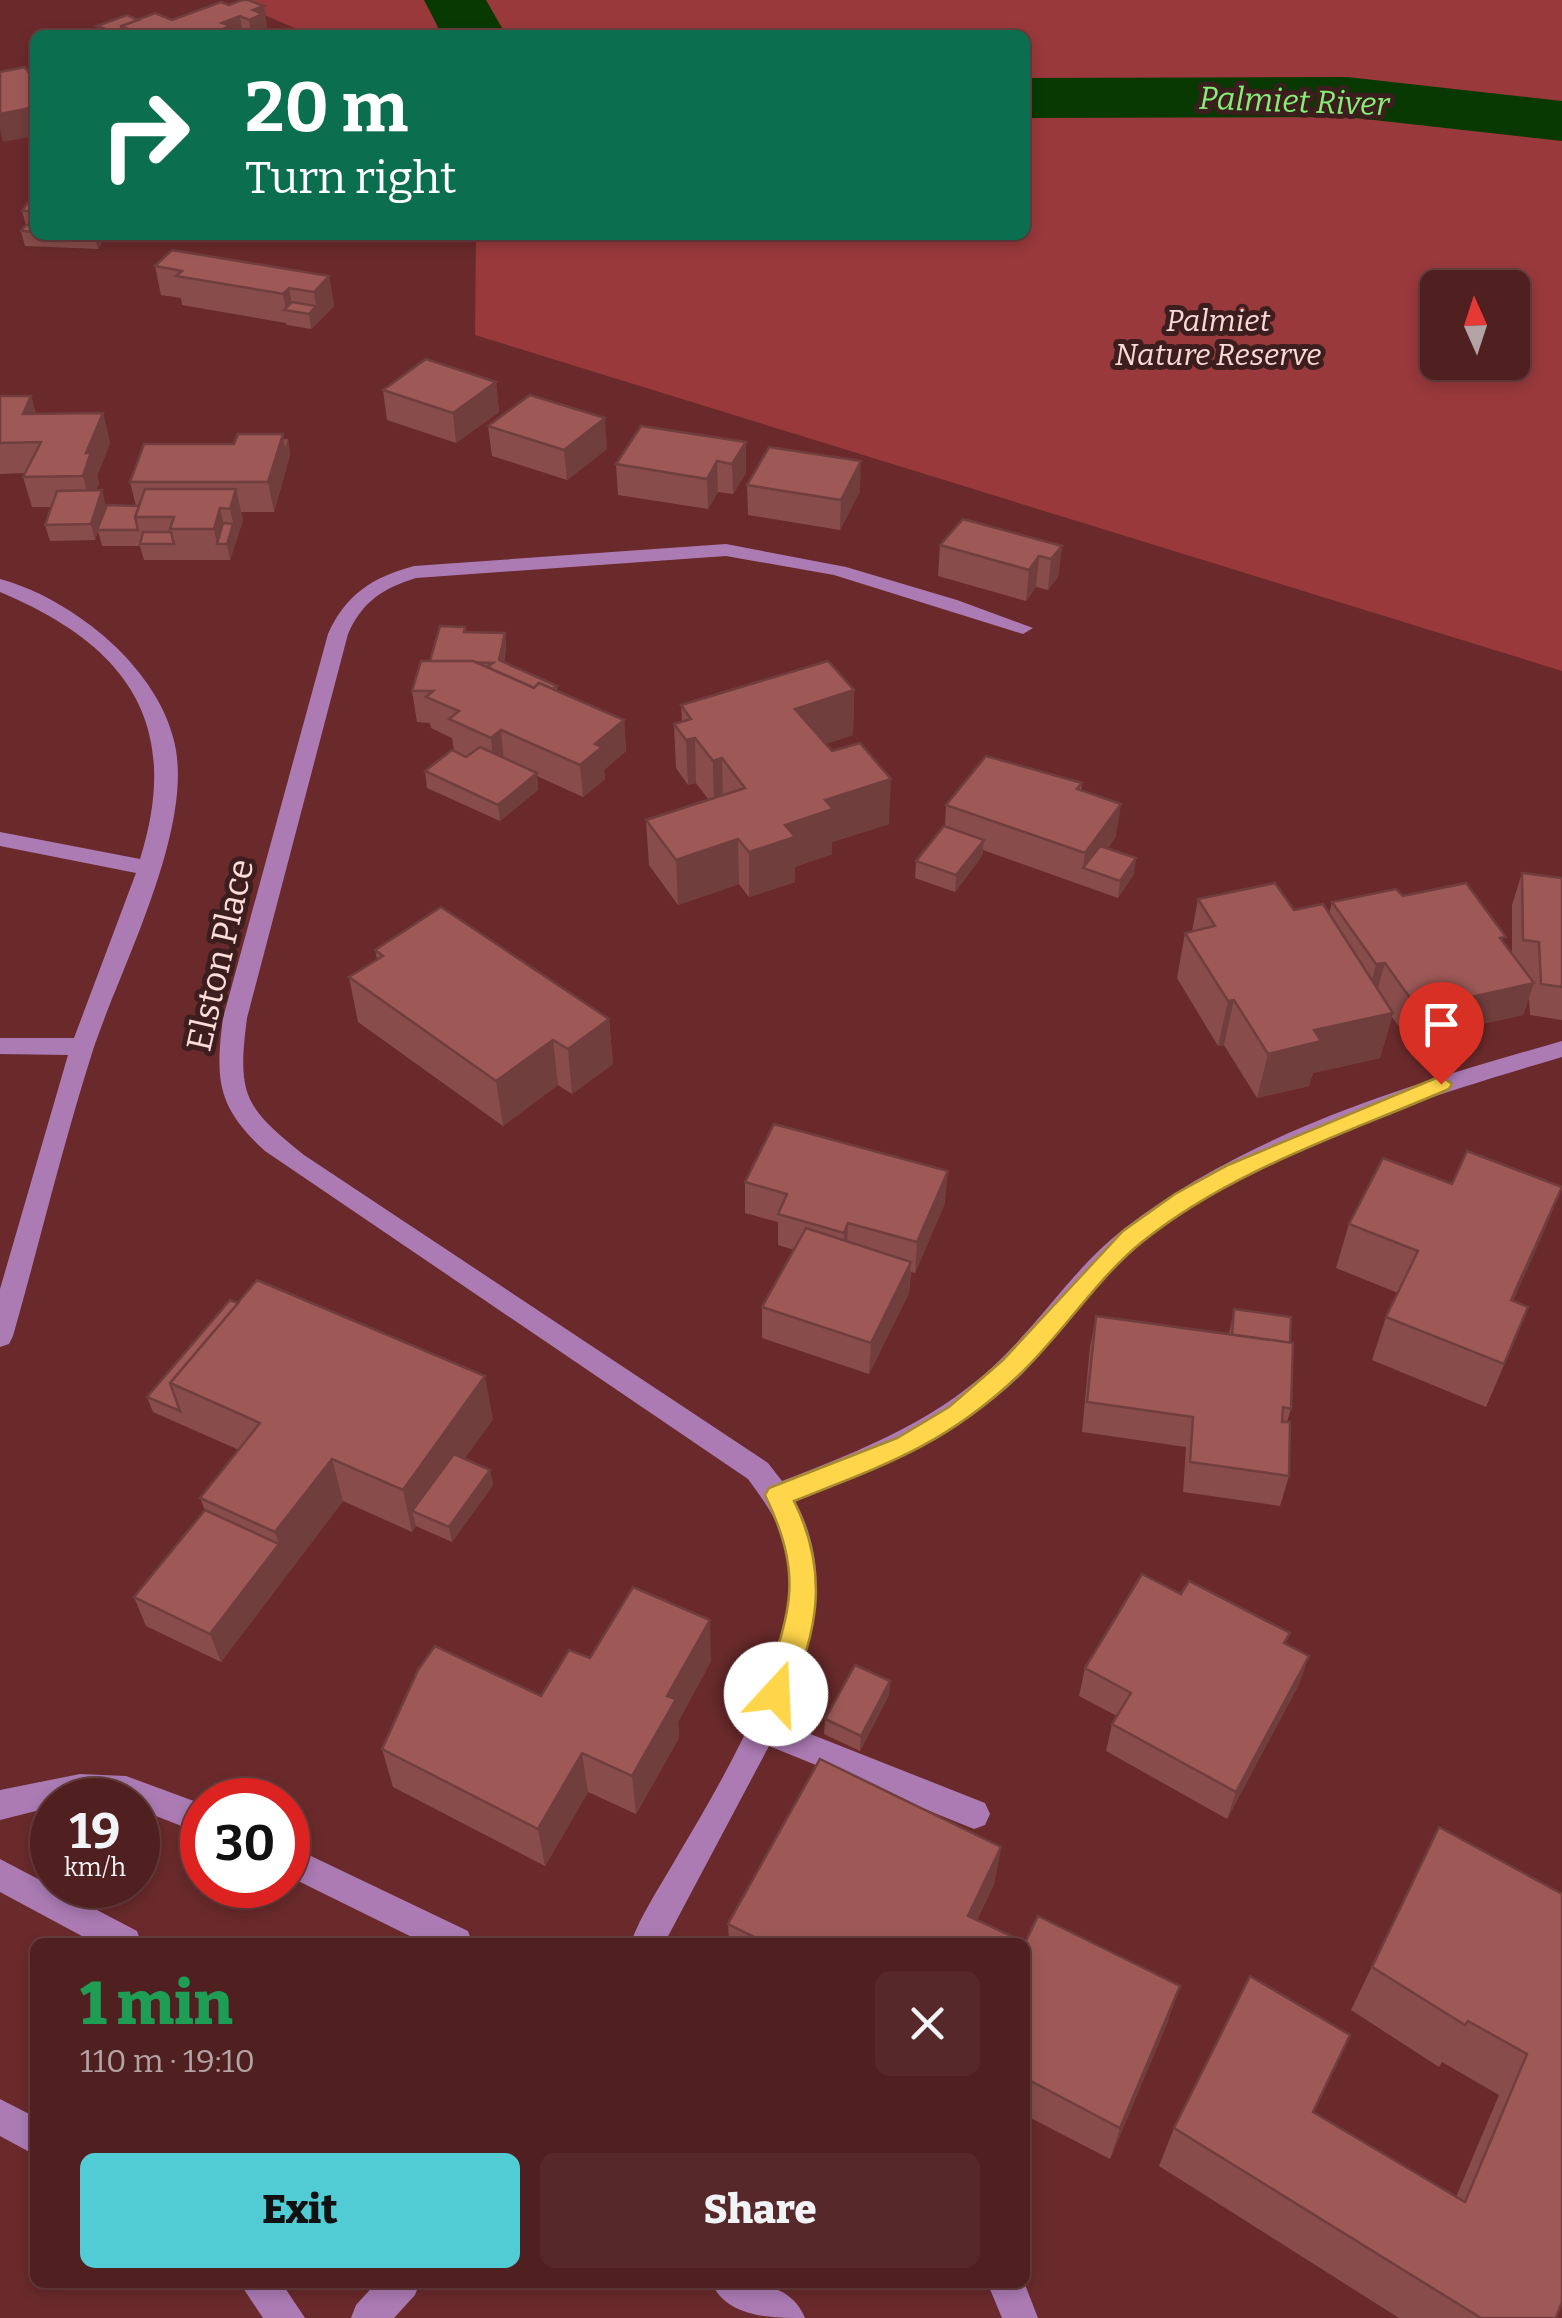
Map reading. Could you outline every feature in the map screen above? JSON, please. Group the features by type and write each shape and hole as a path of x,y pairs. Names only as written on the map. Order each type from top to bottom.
{"street":[{"name":"Elston Place","path":"649,1938 762,1729 790,1659 803,1611 804,1566 796,1532 778,1495 758,1471 296,1162 260,1134 232,1094 228,1076 235,1018 338,634 346,612 366,589 414,572 714,550 815,566 1022,628"},
{"path":"0,585 38,600 78,624 118,659 145,698 164,741 166,774 162,816 149,868 83,1047 0,1336"},
{"path":"0,839 149,868"},
{"path":"0,1046 83,1047"},
{"path":"778,1495 906,1446 958,1414 1012,1367 1131,1237 1184,1200 1236,1171 1441,1084 1562,1049"},
{"path":"762,1729 974,1814"},
{"path":"0,1806 58,1791 112,1787 158,1797 180,1808"},
{"path":"310,1871 448,1938"},
{"path":"0,1875 118,1938"},
{"path":"0,2116 30,2134"},
{"path":"262,2288 287,2318"},
{"path":"369,2318 396,2288"},
{"path":"738,2288 787,2318"},
{"path":"1007,2288 1020,2318"}],"green space":[{"name":"Palmiet Nature Reserve","path":"241,0 1562,0 1562,671 475,335 476,240 1030,240 1030,30 299,30 239,4"}],"building":[{"path":"248,0 264,6 253,10 263,14 249,20 240,16 222,23 231,26 220,30 130,30 121,26 155,13 172,20 221,2 229,5"},
{"path":"127,15 138,20 121,26 121,30 97,26"},
{"path":"25,67 30,74 30,108 0,114 0,72"},
{"path":"172,250 329,276 314,292 289,288 283,294 176,276 182,271 155,266"},
{"path":"292,302 316,306 309,314 284,310"},
{"path":"426,359 496,382 453,413 383,390"},
{"path":"530,395 605,418 564,450 488,426"},
{"path":"0,396 31,396 23,414 103,413 86,453 91,452 83,476 23,477 41,442 0,443"},
{"path":"641,426 746,442 732,464 717,461 707,479 616,464"},
{"path":"238,434 283,434 268,482 130,482 144,444 234,444"},
{"path":"769,447 861,461 841,500 747,485"},
{"path":"145,489 236,489 230,509 220,508 214,529 170,529 174,517 135,517"},
{"path":"102,490 91,524 45,525 57,491"},
{"path":"107,505 139,506 135,517 138,530 97,530"},
{"path":"963,519 1062,546 1051,559 1039,556 1029,570 940,545"},
{"path":"223,523 233,524 227,544 217,544"},
{"path":"143,532 171,532 174,544 140,544"},
{"path":"440,626 465,627 464,632 505,633 499,660 557,686 552,689 539,683 534,688 487,667 493,663 430,661"},
{"path":"421,661 473,661 534,688 539,683 624,720 595,744 602,747 580,765 501,730 491,738 449,719 459,711 426,697 433,691 412,691"},
{"path":"828,661 854,690 795,709 832,751 860,743 891,779 825,800 833,809 785,825 795,837 749,852 738,839 676,860 646,820 745,788 722,758 713,761 695,738 686,740 674,724 691,719 681,705"},
{"path":"480,747 537,773 498,805 425,771 452,750 466,757"},
{"path":"986,756 1082,783 1077,789 1121,804 1085,853 946,805"},
{"path":"944,826 984,840 956,875 916,861"},
{"path":"1100,846 1136,858 1120,881 1083,868"},
{"path":"1522,873 1562,878 1562,987 1541,984 1539,942 1523,940"},
{"path":"1275,883 1294,910 1323,904 1393,1013 1314,1030 1321,1041 1268,1054 1234,1000 1228,1001 1185,933 1215,926 1198,899"},
{"path":"1466,883 1534,983 1418,1009 1385,963 1376,964 1332,902 1396,889 1403,896"},
{"path":"441,907 609,1019 568,1049 553,1040 496,1081 349,977 383,956 375,950"},
{"path":"774,1124 948,1171 917,1242 848,1223 844,1233 778,1214 787,1194 745,1182"},
{"path":"1467,1151 1562,1187 1511,1300 1528,1307 1504,1364 1386,1317 1418,1251 1349,1224 1383,1158 1452,1184"},
{"path":"806,1228 911,1262 871,1343 762,1307"},
{"path":"257,1280 485,1376 403,1490 332,1459 275,1532 200,1498 260,1423 170,1383"},
{"path":"230,1300 238,1303 170,1383 180,1411 147,1397"},
{"path":"1234,1309 1291,1317 1290,1343 1232,1335"},
{"path":"1096,1316 1293,1343 1291,1409 1283,1407 1282,1422 1290,1422 1289,1476 1190,1462 1193,1417 1087,1402"},
{"path":"454,1454 490,1470 449,1527 412,1511"},
{"path":"205,1510 279,1544 210,1634 134,1597"},
{"path":"1142,1574 1181,1594 1189,1581 1290,1633 1284,1643 1309,1656 1236,1792 1112,1724 1131,1693 1085,1668"},
{"path":"633,1587 710,1620 667,1696 676,1699 632,1776 582,1753 538,1829 382,1749 418,1670 435,1646 541,1696 569,1650 590,1658"},
{"path":"855,1665 890,1681 861,1736 825,1719"},
{"path":"820,1759 1001,1847 968,1916 1015,1938 756,1938 728,1924"},
{"path":"1439,1827 1562,1894 1562,2302 1556,2318 1481,2318 1174,2128 1250,1976 1350,2035 1313,2112 1465,2202 1527,2054 1468,2021 1465,2025 1372,1967"},
{"path":"1038,1916 1180,1986 1120,2128 1030,2081 1027,1938"}],"waterway":[{"name":"Palmiet River","path":"455,0 471,30"},
{"name":"Palmiet River","path":"1030,98 1347,97 1562,121"}],"route":[{"path":"776,1694 803,1611 804,1589 804,1566 796,1532 778,1495 906,1446 958,1414 1012,1367 1131,1237 1184,1200 1236,1171 1441,1084"}]}
